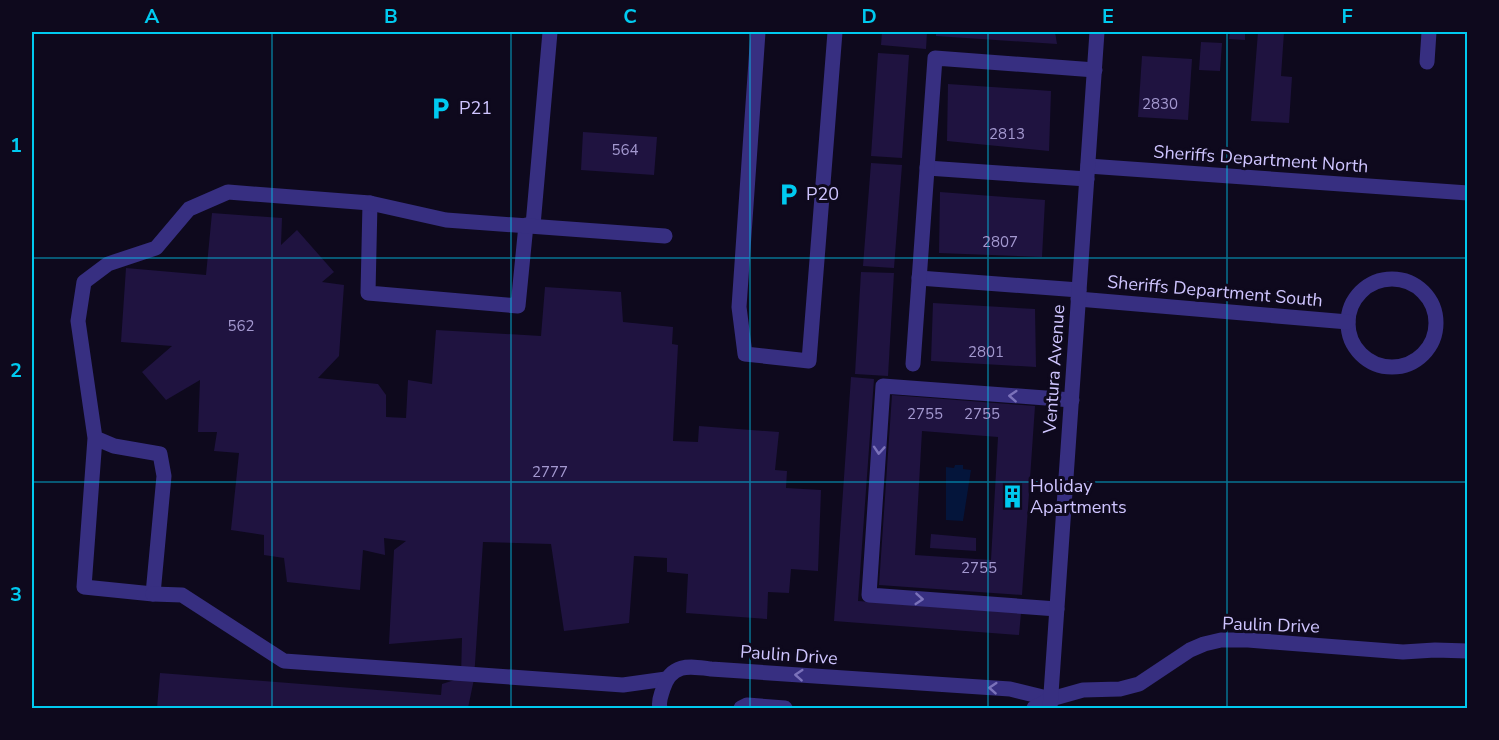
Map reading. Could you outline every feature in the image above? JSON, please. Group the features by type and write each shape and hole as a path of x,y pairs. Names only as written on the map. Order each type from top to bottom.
{"street":[{"path":"370,203 368,293 518,306 530,225 550,32"},
{"path":"758,32 739,307 745,354 809,361 835,32"},
{"name":"Ventura Avenue","path":"1050,704 1097,32"},
{"path":"1427,62 1429,32"},
{"path":"913,364 935,58 1095,70"},
{"name":"Sheriffs Department North","path":"927,168 1087,172 1467,193"},
{"path":"153,594 164,476 160,454 114,446 95,438 78,321 84,282 108,264 156,248 189,209 228,192 370,203 446,220 665,236"},
{"name":"Sheriffs Department South","path":"919,278 1348,322"},
{"name":"Sheriffs Department South","path":"1386,279 1403,280 1423,292 1430,301 1436,317 1435,334 1427,350 1414,362 1398,368 1380,366 1365,359 1353,346 1347,329 1348,322 1348,312 1356,297 1369,285 1386,279"},
{"path":"1057,609 870,595 882,386 1072,400"},
{"name":"Paulin Drive","path":"95,438 84,587 182,595 284,661 623,685 666,679 682,667 690,666 1010,689 1050,704"},
{"name":"Paulin Drive","path":"1034,708 1083,690 1120,689 1139,684 1190,650 1221,640 1403,652 1467,651"},
{"path":"660,708 658,702 666,679"},
{"path":"741,708 747,705 785,708"}],"water":[{"path":"955,465 963,465 963,469 971,470 963,521 946,520 946,467 954,468"}],"building":[{"path":"882,32 927,32 926,49 881,45"},
{"path":"936,32 1055,32 1057,44 936,36"},
{"path":"1230,32 1245,32 1245,40 1229,39"},
{"path":"1258,32 1284,32 1281,76 1292,77 1289,123 1251,121"},
{"path":"1201,42 1222,43 1220,71 1199,70"},
{"path":"878,53 909,55 902,158 871,156"},
{"path":"1142,56 1192,59 1188,120 1138,117"},
{"path":"948,84 1051,91 1049,151 947,141"},
{"path":"583,132 657,137 654,175 581,170"},
{"path":"871,163 902,165 894,268 863,266"},
{"path":"940,192 1045,200 1042,257 939,253"},
{"path":"212,213 282,218 281,245 297,230 334,272 322,282 344,285 339,356 318,378 378,384 386,395 386,417 406,418 408,380 432,384 436,330 541,336 545,287 621,292 623,322 673,327 672,344 678,345 673,441 698,442 699,426 779,432 775,470 787,471 786,488 821,490 818,571 791,569 789,593 768,592 767,619 686,613 688,574 667,572 667,558 634,556 629,623 564,631 551,544 483,542 474,679 468,708 157,708 160,673 441,695 442,684 461,678 462,638 389,644 394,550 406,541 384,538 385,555 363,550 360,590 287,582 284,558 264,555 264,535 231,530 239,453 214,451 217,432 198,432 200,380 166,400 142,372 172,346 121,342 126,268 206,275"},
{"path":"861,272 894,273 888,376 855,374"},
{"path":"933,303 1035,309 1036,367 931,361"},
{"path":"851,377 874,379 858,601 1021,613 1019,635 834,621"},
{"name":"Holiday Apartments","path":"892,395 1035,406 1022,595 879,585","holes":["922,431 998,437 991,560 915,555"]},
{"path":"931,534 976,538 976,551 930,548"}],"place":[{"name":"P21","path":"441,108"},
{"name":"P20","path":"788,194"},
{"name":"Holiday Apartments","path":"1012,496"}]}
